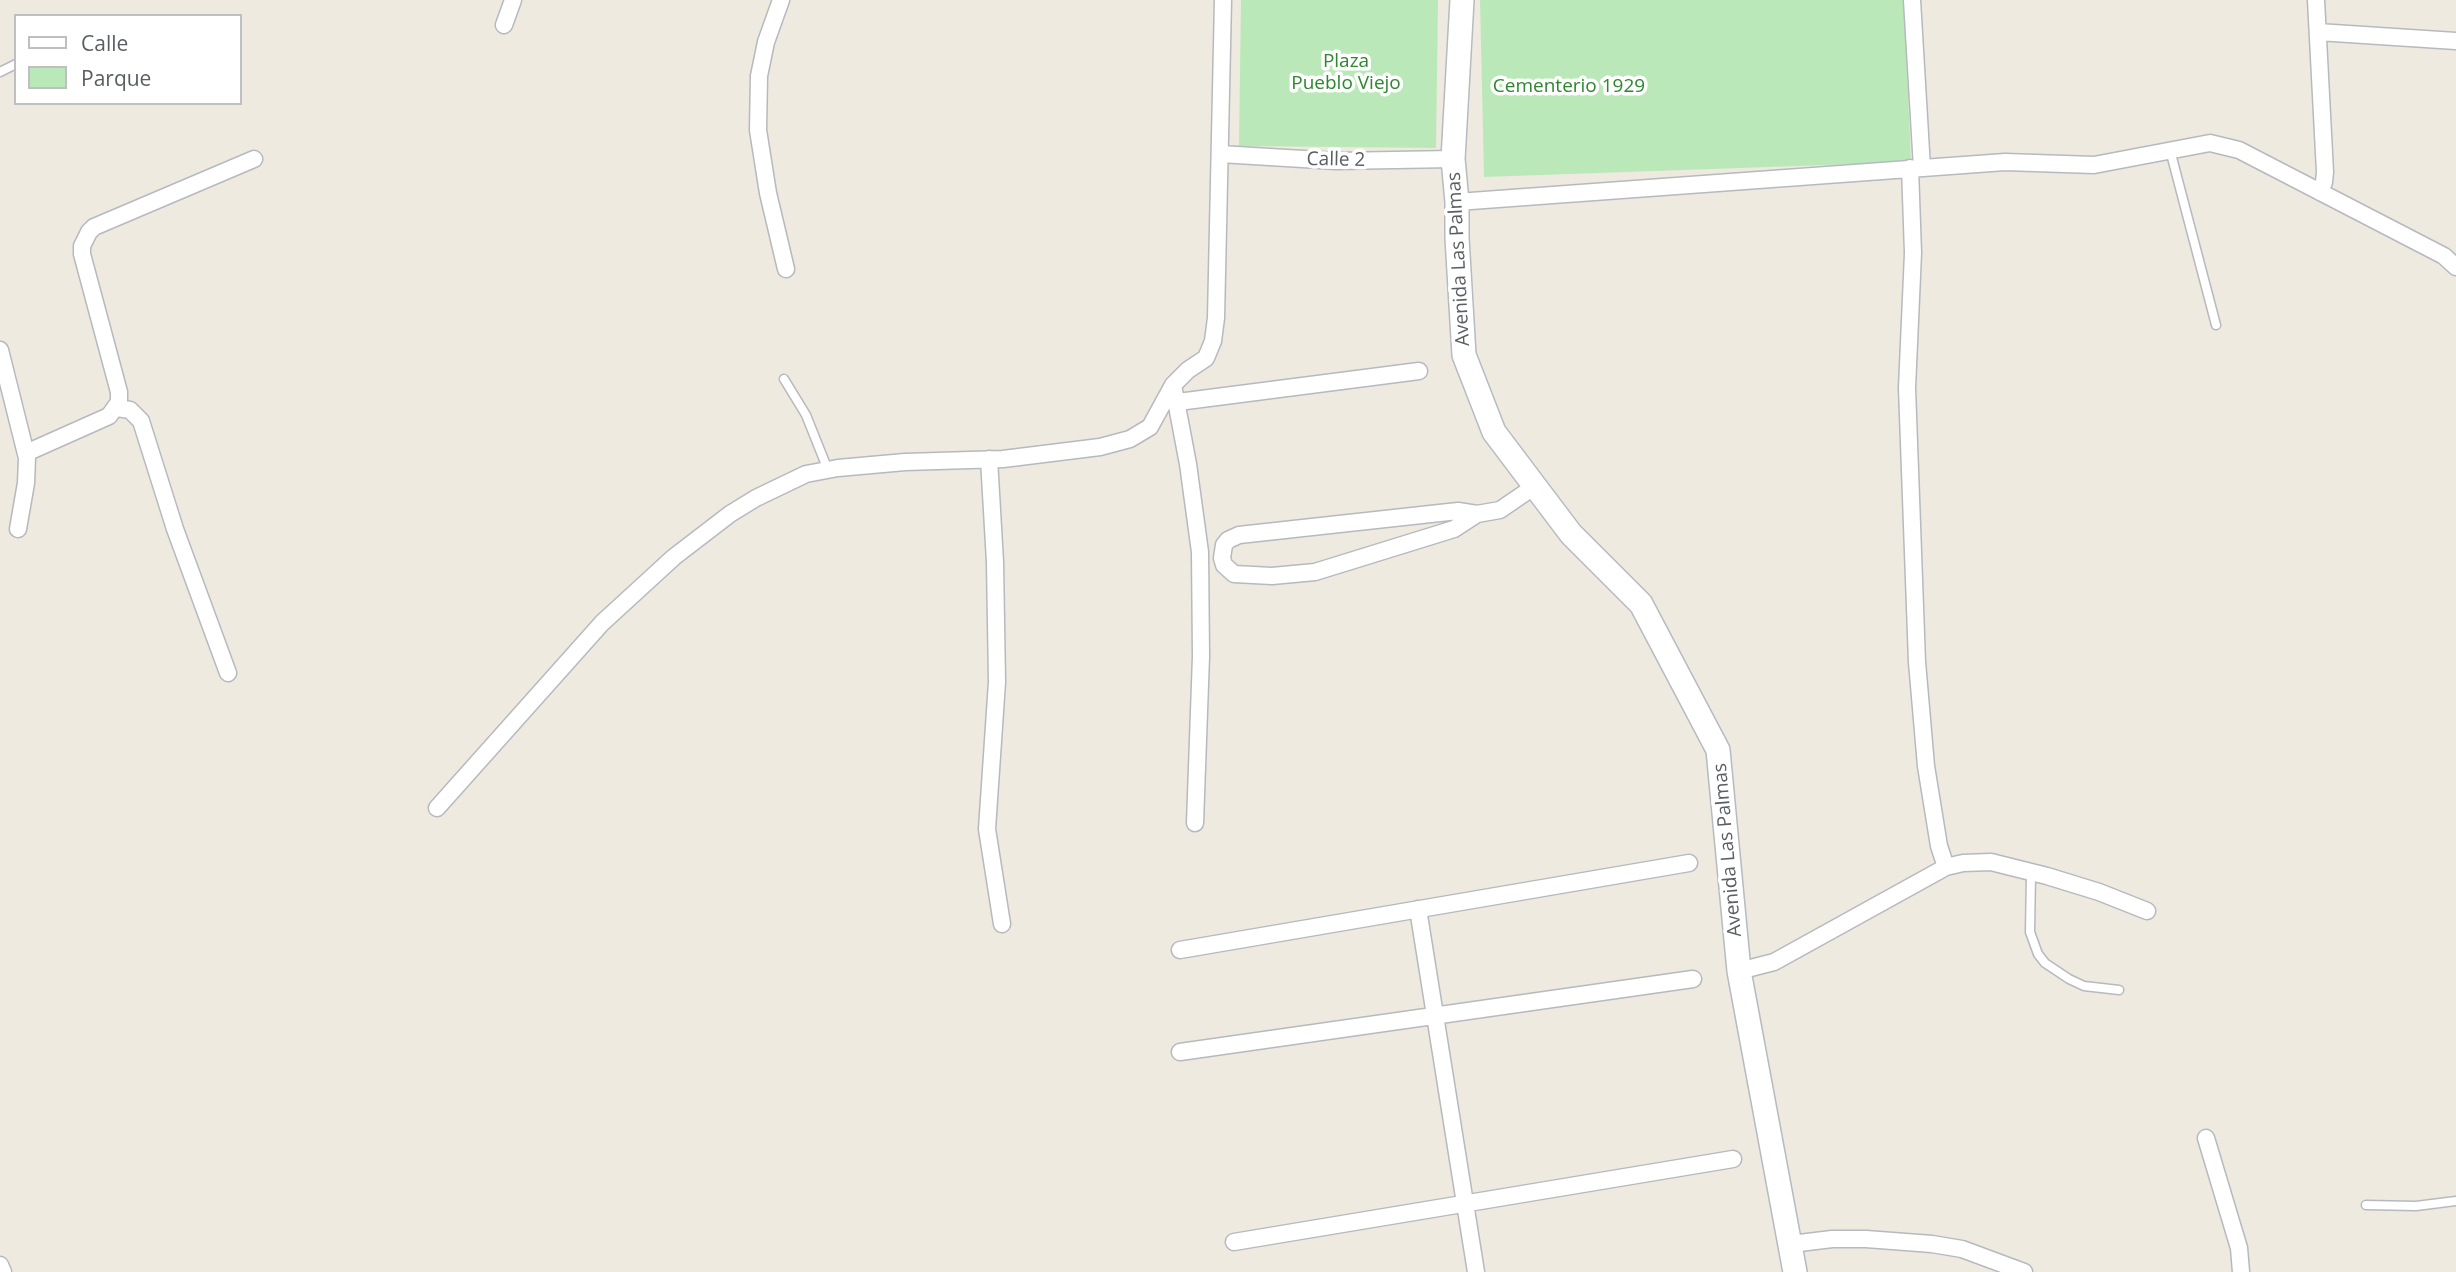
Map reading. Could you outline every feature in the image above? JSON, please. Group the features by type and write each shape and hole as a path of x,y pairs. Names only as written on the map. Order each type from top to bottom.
{"street":[{"path":"504,25 513,0"},
{"path":"781,0 766,43 759,76 758,130 768,193 786,269"},
{"path":"437,808 602,623 674,557 730,514 756,498 806,474 828,470 905,462 989,459 1100,447 1130,439 1150,427 1173,385 1188,370 1206,358 1213,341 1216,318 1223,0"},
{"name":"Avenida Las Palmas","path":"1462,0 1452,159 1457,202 1464,355 1494,432 1571,534 1641,604 1718,750 1740,971 1796,1272"},
{"path":"1912,0 1916,168 1907,388 1917,662 1926,766 1939,846 1946,867"},
{"path":"2316,0 2325,172 2320,192"},
{"path":"2318,32 2456,41"},
{"path":"1457,202 2005,162 2094,165 2210,143 2239,150 2444,256 2456,267"},
{"name":"Calle 2","path":"1220,154 1336,161 1452,159"},
{"path":"26,453 109,416 117,408 119,392 82,254 85,238 94,227 254,159"},
{"path":"0,350 6,402 26,453 26,483 18,529"},
{"path":"1178,402 1419,371"},
{"path":"1173,385 1178,402 1200,552 1201,656 1195,823"},
{"path":"117,408 130,410 141,421 175,528 228,673"},
{"path":"989,459 998,682 987,829 1002,924"},
{"path":"1476,514 1454,529 1315,572 1272,576 1234,574 1224,565 1222,558 1224,545 1239,535 1458,511 1476,514 1500,510 1535,486"},
{"path":"1740,971 1774,962 1946,867 1978,861 2047,876 2147,911"},
{"path":"1180,950 1689,863"},
{"path":"1418,909 1476,1272"},
{"path":"1180,1052 1693,979"},
{"path":"2206,1138 2239,1248 2241,1272"},
{"path":"1234,1242 1732,1159"},
{"path":"1791,1244 1832,1239 1922,1242 1962,1249 2024,1272"},
{"path":"0,1265 3,1272"}],"lane":[{"path":"2170,150 2216,325"},
{"path":"784,379 806,415 828,470"},
{"path":"2031,874 2030,932 2038,954 2054,971 2076,983 2104,990 2119,990"},
{"path":"2366,1205 2416,1206 2456,1201"}],"green space":[{"name":"Plaza Pueblo Viejo","path":"1241,0 1438,0 1436,148 1239,146"},
{"name":"Cementerio 1929","path":"1480,0 1904,0 1911,162 1484,177"}]}
